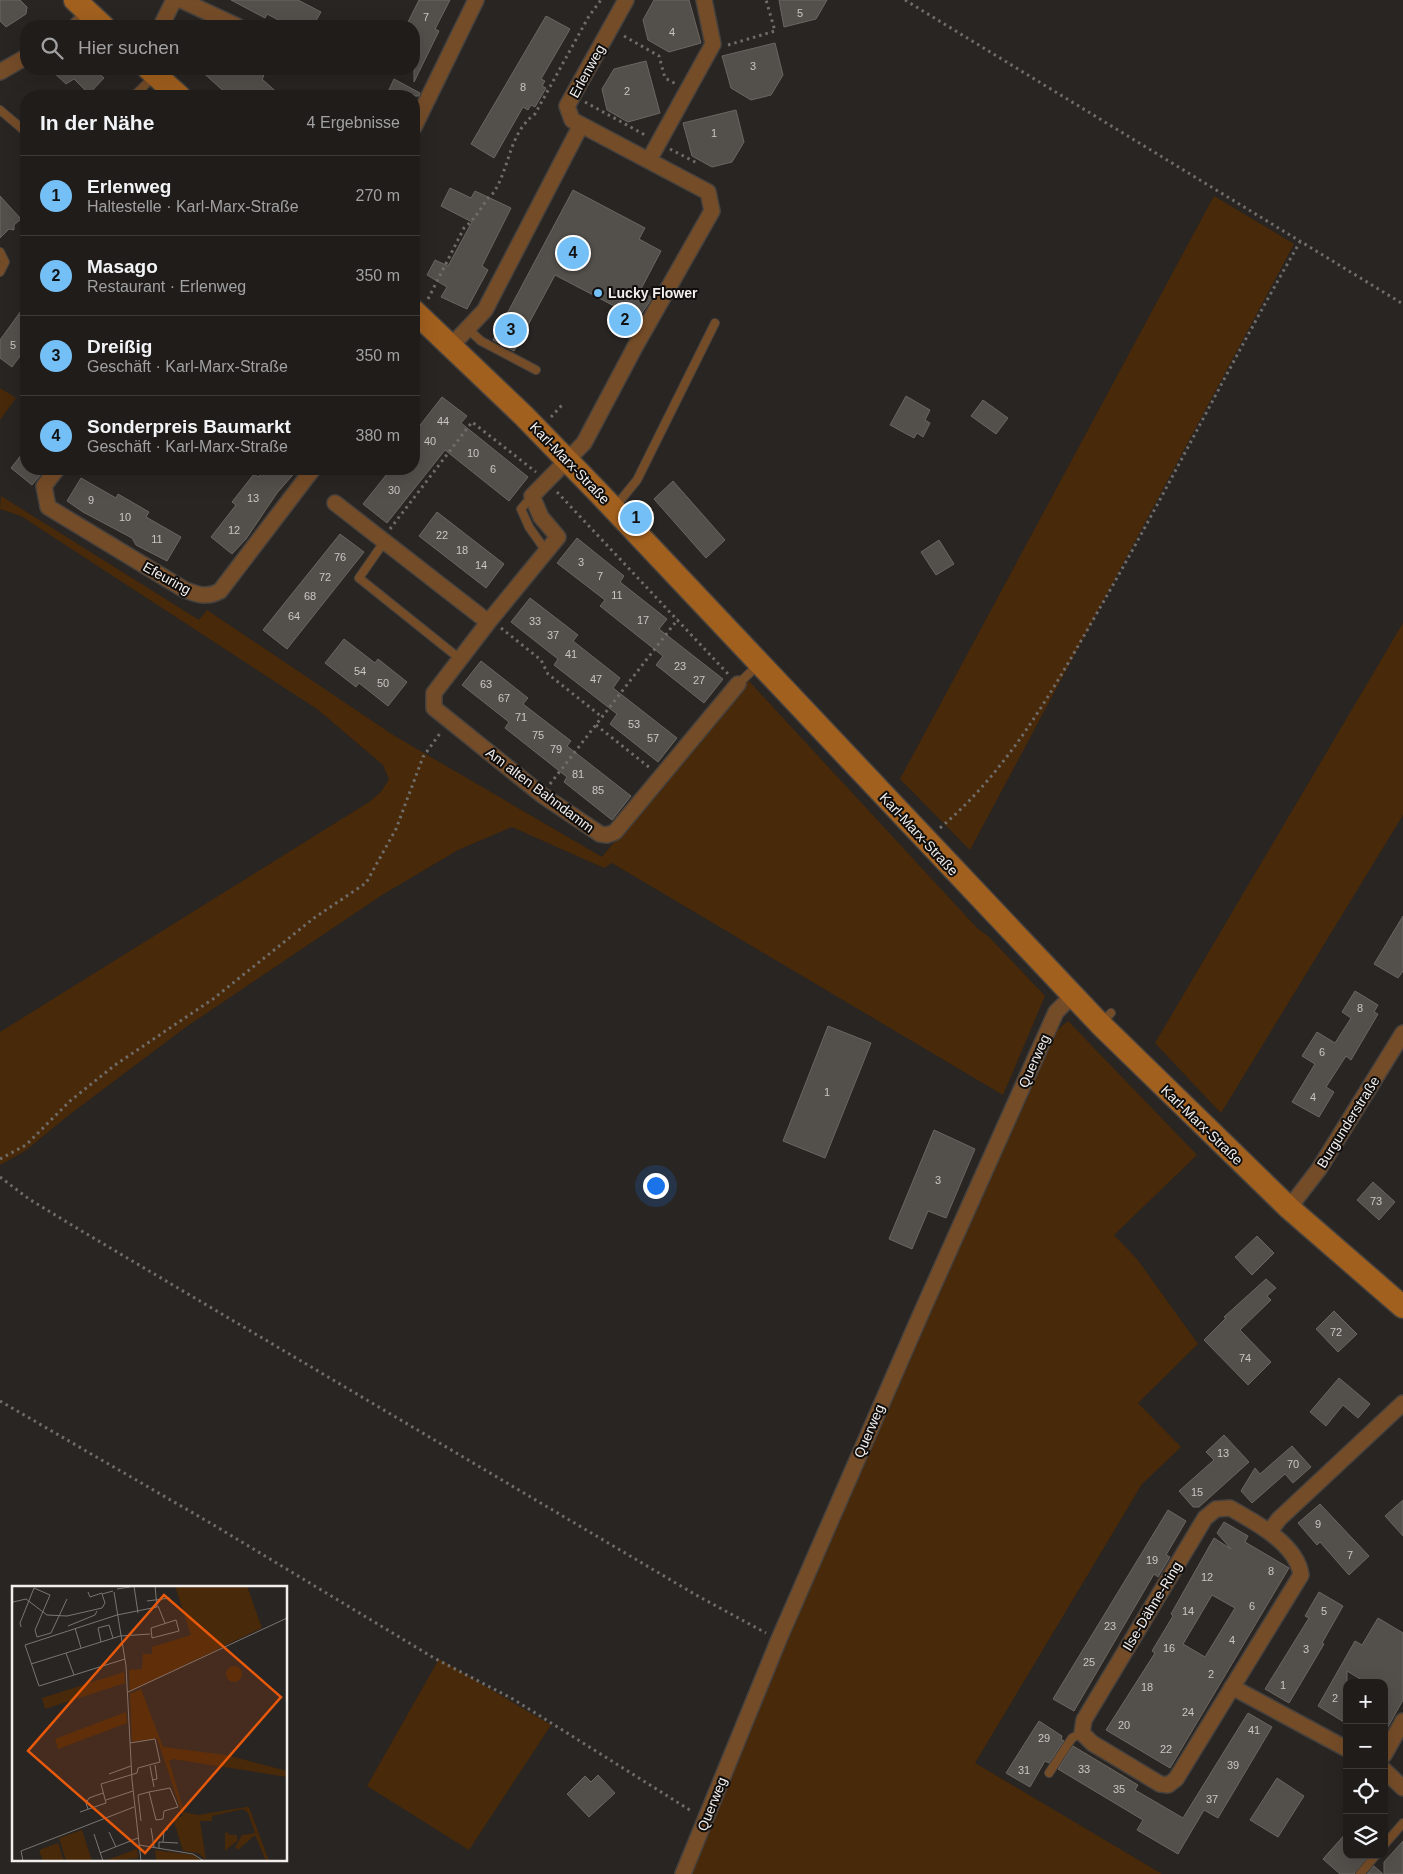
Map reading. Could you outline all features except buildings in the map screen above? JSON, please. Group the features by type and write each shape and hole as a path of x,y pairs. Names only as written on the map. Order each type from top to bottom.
{"main road":[{"path":"155,75 172,90"},
{"name":"Karl-Marx-Straße","path":"420,306 452,346 613,508 1072,996 1105,1019 1289,1208 1403,1307"}],"street":[{"path":"164,20 174,0"},
{"path":"181,0 223,20"},
{"path":"420,115 476,0"},
{"name":"Erlenweg","path":"568,462 584,443 636,345 712,211 708,192 572,120 567,106 626,0"},
{"path":"649,160 713,44 704,0"},
{"path":"0,72 20,60"},
{"path":"452,346 485,310 582,125"},
{"name":"Am alten Bahndamm","path":"568,462 532,496 541,517 558,537 489,621 434,693 434,708 542,795 600,834 607,835 615,832 662,778 738,684"},
{"name":"Efeuring","path":"52,475 44,486 48,507 185,590 201,596 210,596 220,591 308,475"},
{"path":"335,503 489,621"},
{"name":"Querweg","path":"683,1874 779,1639 922,1308 1056,1012 1072,996"},
{"name":"Burgunderstraße","path":"1289,1208 1319,1169 1403,1033"},
{"path":"1270,1531 1279,1519 1403,1403"},
{"name":"Ilse-Dähne-Ring","path":"1230,1508 1270,1531 1300,1563 1301,1575 1232,1687 1176,1779 1168,1785 1160,1784 1092,1744 1082,1734 1084,1720 1205,1518 1216,1509 1230,1508"},
{"path":"1232,1687 1343,1746"},
{"path":"1388,1748 1403,1721"},
{"path":"1388,1774 1403,1788"}],"lane":[{"path":"138,90 150,75"},
{"path":"0,110 20,127"},
{"path":"0,252 5,262 0,272"},
{"path":"613,508 637,480 715,323"},
{"path":"468,329 481,341 536,370"},
{"path":"383,541 359,578 460,659"},
{"path":"738,684 759,664"},
{"path":"1050,1773 1072,1738 1082,1734"},
{"path":"1388,1840 1403,1823"},
{"path":"1360,1874 1373,1859"}],"path":[{"path":"420,306 464,228 474,220 487,199 494,192 510,149 526,120 535,114 589,16 601,0"},
{"path":"713,44 721,47 775,31 766,0"},
{"path":"905,0 1403,304"},
{"path":"611,28 659,56 665,78 687,91"},
{"path":"573,96 697,163"},
{"path":"938,830 972,800 1010,755 1062,675 1300,242"},
{"path":"551,418 562,405"},
{"path":"383,541 472,422 543,477"},
{"path":"554,490 738,684"},
{"path":"542,795 678,619"},
{"path":"489,621 541,660 548,674 602,717"},
{"path":"0,1159 26,1145 70,1101 114,1066 213,998 314,918 366,883 396,829 423,757 450,720"},
{"path":"596,725 662,778"},
{"path":"0,1177 29,1199 74,1228 703,1598 779,1639"},
{"path":"0,1401 204,1520 434,1658 513,1699 706,1819"}],"shaded area":[{"path":"1214,196 1294,244 970,850 900,779"},
{"path":"0,388 16,398 0,420"},
{"path":"1,496 199,620 207,610 393,735 602,857 747,679 977,928 989,937 1045,996 1003,1095 612,863 604,868 512,827 458,850 382,895 186,1027 69,1115 25,1151 0,1165 0,1032 369,802 381,792 389,779 383,765 317,709 21,516 0,509"},
{"path":"1403,623 1403,815 1221,1113 1155,1043"},
{"path":"1068,1021 1197,1155 1114,1235 1137,1259 1198,1344 1138,1403 1181,1447 1142,1484 975,1763 1162,1874 691,1874 783,1650 781,1648 1009,1127 1023,1108 1055,1032"},
{"path":"439,1659 551,1725 469,1850 367,1786"}],"place":[{"name":"Sonderpreis Baumarkt","path":"573,253"},
{"name":"Lucky Flower","path":"598,293"},
{"name":"Masago","path":"625,320"},
{"name":"Dreißig","path":"511,330"},
{"name":"Erlenweg","path":"636,518"}]}
